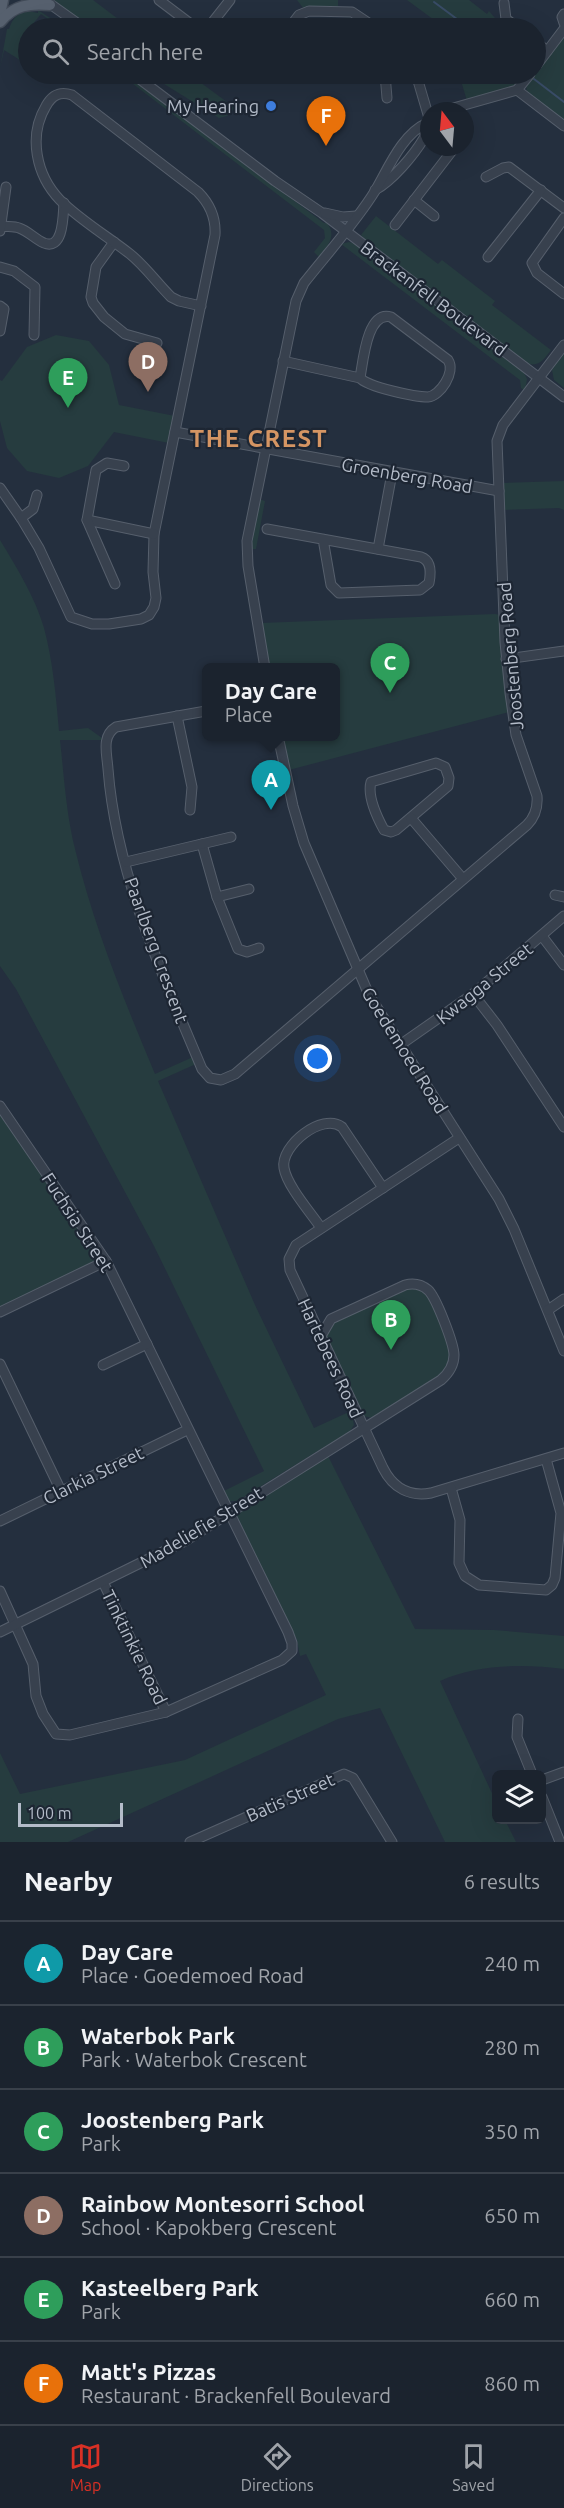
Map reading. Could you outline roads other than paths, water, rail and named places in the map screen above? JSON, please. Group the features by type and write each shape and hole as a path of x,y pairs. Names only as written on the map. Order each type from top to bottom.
{"main road":[{"path":"0,15 3,0"},
{"path":"0,22 20,7 47,2"}],"street":[{"path":"159,0 183,18"},
{"path":"216,18 230,0"},
{"path":"505,1 506,18"},
{"path":"47,2 68,18"},
{"path":"297,18 301,13 309,11 349,11 359,18"},
{"path":"62,14 65,18"},
{"path":"564,14 562,20 564,23"},
{"path":"547,51 564,29"},
{"name":"Brackenfell Boulevard","path":"146,84 275,181 305,200 564,397"},
{"name":"Brackenfell Boulevard","path":"157,84 301,194 305,200"},
{"path":"386,84 387,98"},
{"path":"419,84 423,102"},
{"path":"474,104 517,90 522,84"},
{"path":"517,90 564,126"},
{"path":"0,488 39,548 70,615 75,620 92,624 141,619 152,611 156,598 153,572 154,534 201,306 215,235 214,218 207,201 198,192 72,95 64,93 51,98 38,124 36,148 41,169 57,196 133,256 171,297 201,306"},
{"path":"264,663 247,549 294,307 301,289 375,190 405,142 420,125"},
{"path":"394,225 448,156"},
{"path":"486,177 509,167 564,208"},
{"path":"6,187 0,228 18,228 42,242 51,244 57,240 60,234 64,203"},
{"path":"488,257 541,190"},
{"path":"414,200 434,216"},
{"path":"322,213 356,216"},
{"path":"564,218 532,263 535,271 564,294"},
{"path":"114,242 96,267 91,297 93,303 104,317 125,334 157,343"},
{"path":"0,267 14,271 35,287 37,292 34,334"},
{"path":"0,306 4,309 4,313 0,331"},
{"path":"283,361 360,378 369,385 429,397 436,393 444,383 451,374 452,368 448,360 391,317 386,316 380,318 370,329 360,378"},
{"name":"Joostenberg Road","path":"356,969 534,817 537,796 516,735 506,659 499,435 503,425 564,345"},
{"name":"Groenberg Road","path":"175,432 392,473 499,490"},
{"path":"115,584 87,520 96,470 107,463 124,466"},
{"path":"378,549 392,473"},
{"path":"21,518 33,509 37,495"},
{"path":"87,520 154,534"},
{"path":"267,529 323,539 378,549 426,559 430,567 428,585 420,590 342,593 336,591 331,585 323,539"},
{"path":"506,659 564,651"},
{"name":"Paarlberg Crescent","path":"202,712 120,726 113,729 107,737 110,794 126,862 161,972 202,1069 210,1078 221,1080 235,1074 356,969"},
{"path":"177,716 192,787 190,810"},
{"name":"Goedemoed Road","path":"279,741 300,831 356,969 369,995 507,1214 564,1351"},
{"path":"436,763 442,764 449,778 448,786 411,818 394,832 384,830 374,809 371,782 436,763"},
{"path":"411,818 463,879"},
{"path":"126,862 231,837"},
{"path":"202,844 217,897 238,949 247,952 259,948"},
{"path":"217,897 249,889"},
{"name":"Kwagga Street","path":"400,1045 473,994 564,916"},
{"path":"542,936 564,965"},
{"path":"473,994 497,1025 564,1126"},
{"name":"Fuchsia Street","path":"0,1106 106,1261 292,1642 292,1651 282,1660 166,1713"},
{"path":"321,1228 288,1178 284,1167 287,1150 315,1127 326,1122 338,1123 342,1126 383,1188"},
{"name":"Hartebees Road","path":"459,1138 296,1245 291,1253 289,1264 363,1428 386,1474 399,1488 411,1493 425,1494 564,1453"},
{"path":"0,1312 106,1261"},
{"name":"Madeliefie Street","path":"0,1632 158,1556 445,1376 453,1363 453,1347 432,1295 419,1285 405,1285 331,1319 321,1336"},
{"path":"548,1310 564,1299"},
{"path":"103,1365 147,1344"},
{"path":"0,1364 61,1491"},
{"name":"Clarkia Street","path":"0,1521 187,1430"},
{"path":"451,1488 460,1520 459,1558 460,1568 465,1576 479,1585 546,1590 552,1586 555,1578 561,1520 561,1506 546,1459"},
{"name":"Tinktinkie Road","path":"103,1582 166,1713"},
{"path":"0,1591 33,1664 37,1701 52,1731 56,1734 70,1735 166,1713"},
{"path":"518,1719 517,1737 530,1770"},
{"path":"546,1779 564,1772"},
{"name":"Batis Street","path":"190,1842 345,1774 353,1778 392,1842"},
{"path":"546,1807 560,1842"}],"waterway":[{"path":"434,2 456,18"},
{"path":"541,84 564,102"}],"place":[{"name":"My Hearing","path":"271,106"},
{"name":"Matt's Pizzas","path":"326,146"},
{"name":"Rainbow Montesorri School","path":"148,392"},
{"name":"Kasteelberg Park","path":"68,408"},
{"name":"Joostenberg Park","path":"390,693"},
{"name":"Day Care","path":"271,810"},
{"name":"Waterbok Park","path":"391,1350"}],"district":[{"name":"THE CREST","path":"259,438"}]}
